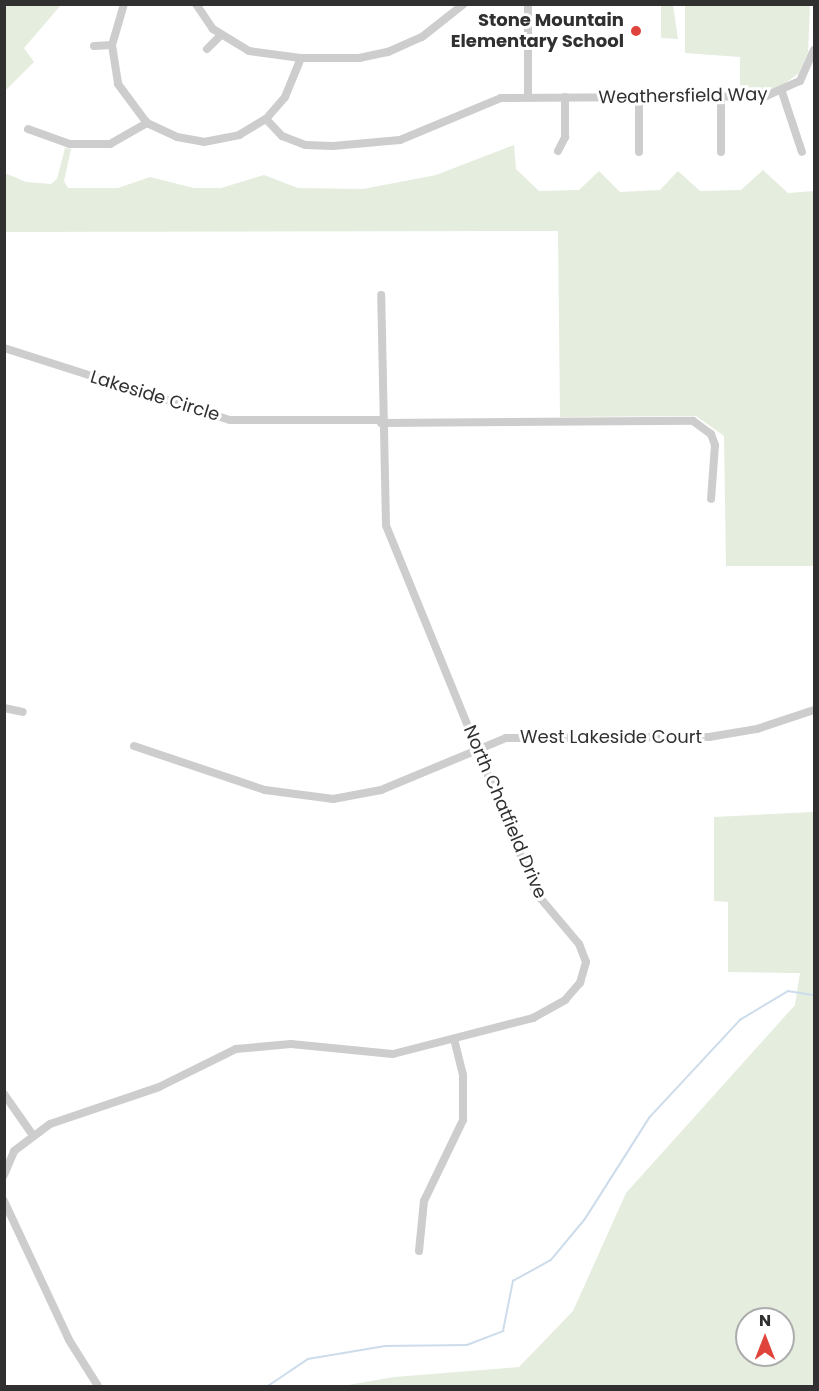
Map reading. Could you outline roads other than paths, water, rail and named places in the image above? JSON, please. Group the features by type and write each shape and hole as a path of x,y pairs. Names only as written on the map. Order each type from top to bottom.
{"street":[{"path":"124,4 112,45 118,84 147,123 204,142 239,135 266,119 285,97 302,58"},
{"path":"196,4 221,35 249,51 302,58 359,58 388,52 422,37 464,4"},
{"path":"528,4 528,97"},
{"path":"207,49 221,35"},
{"path":"94,46 112,45"},
{"name":"Weathersfield Way","path":"266,119 282,135 305,145 368,144 432,129 488,102 528,97 721,98 782,92 805,75 814,50"},
{"path":"782,92 802,152"},
{"path":"558,151 565,137 565,97"},
{"path":"639,97 639,152"},
{"path":"721,98 721,152"},
{"path":"28,129 70,144 110,144 147,123"},
{"name":"North Chatfield Drive","path":"4,1175 14,1151 32,1134 159,1087 236,1049 291,1044 393,1054 533,1018 565,1000 580,983 586,962 579,944 536,893 386,525 381,421 381,295"},
{"name":"Lakeside Circle","path":"4,348 230,420 693,421 711,434 715,445 711,499"},
{"path":"4,708 23,712"},
{"name":"West Lakeside Court","path":"134,746 265,790 333,799 381,790 524,735 709,737 757,729 814,710"},
{"path":"419,1251 424,1201 462,1120 463,1075 454,1040"},
{"path":"4,1094 32,1134"},
{"path":"4,1201 69,1340 98,1386"}],"waterway":[{"path":"268,1386 308,1359 385,1346 467,1345 503,1331 513,1281 551,1260 585,1219 649,1118 740,1020 788,991 814,995"}],"place":[{"name":"Stone Mountain Elementary School","path":"636,31"}]}
